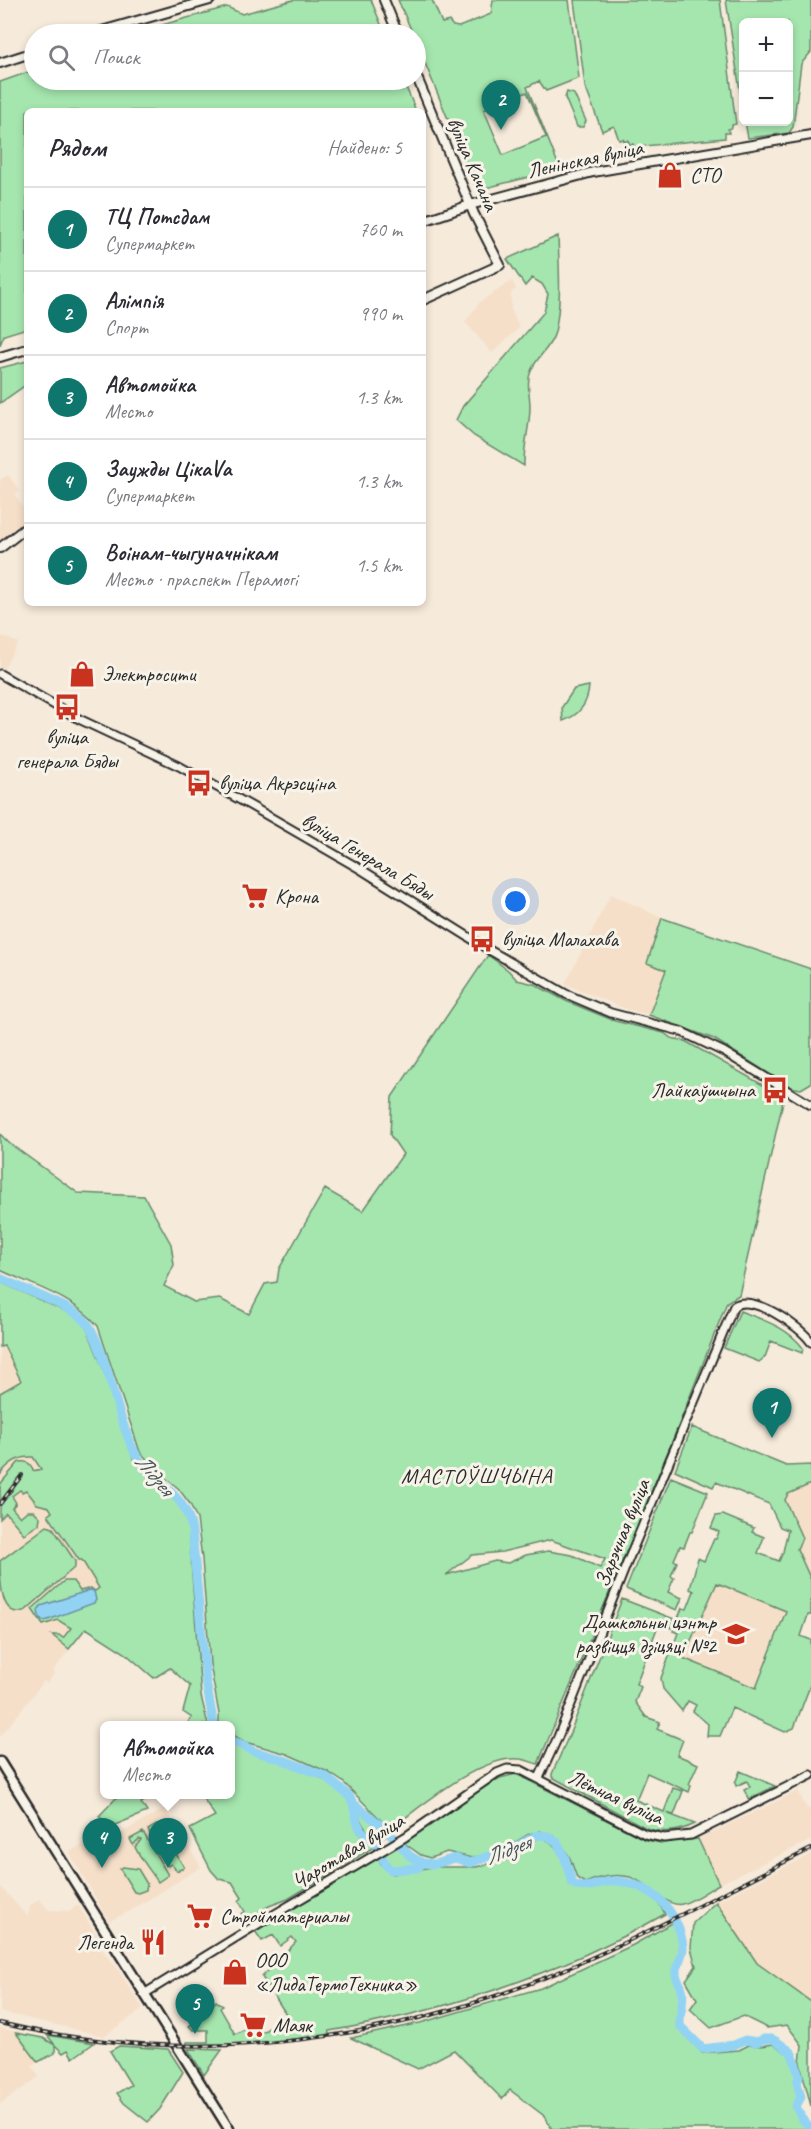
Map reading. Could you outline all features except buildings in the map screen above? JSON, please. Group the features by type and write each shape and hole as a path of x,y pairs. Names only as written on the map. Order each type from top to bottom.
{"main road":[{"path":"126,24 210,0"},
{"path":"384,0 394,24"},
{"path":"0,63 24,55"},
{"name":"вуліца Качана","path":"422,90 470,205 500,265 426,299"},
{"name":"Ленінская вуліца","path":"426,220 470,205 576,176 811,135"},
{"path":"0,357 24,350"},
{"path":"0,548 24,529"},
{"path":"0,1762 229,2129"}],"street":[{"name":"вуліца Генерала Бяды","path":"0,674 79,719 179,766 257,810 362,870 491,951 573,998 611,1013 680,1031 724,1052 811,1105"},
{"name":"Зарэчная вуліца","path":"539,1778 558,1737 734,1306 738,1303 747,1303 776,1313 804,1332 811,1342"},
{"name":"Чаротавая вуліца","path":"144,1994 405,1837 497,1773 516,1768 539,1778"},
{"name":"Лётная вуліца","path":"539,1778 645,1834 671,1838 691,1835 811,1776"}],"shaded area":[{"path":"512,281 516,289 511,293 511,309 519,328 492,353 465,322 480,302"},
{"path":"8,475 20,491 15,495 24,508 24,522 0,541 0,480"},
{"path":"0,635 18,643 2,672 0,671"},
{"path":"611,894 662,918 647,963 666,970 649,1015 626,1009 565,984"},
{"path":"4,1346 21,1381 0,1393 0,1347"},
{"path":"15,1426 70,1518 60,1524 107,1601 53,1671 55,1673 47,1683 44,1681 0,1737 0,1434"},
{"path":"811,1484 811,1580 797,1549 785,1500 788,1494"},
{"name":"Дашкольны цэнтр развіцця дзіцяці №2","path":"717,1582 786,1610 756,1688 683,1658"},
{"path":"798,1791 807,1809 811,1807 811,1840 719,1884 698,1839"},
{"path":"165,1809 201,1867 130,1911 109,1921 69,1852 98,1836 119,1834"},
{"path":"811,1854 811,2002 757,1963 716,1902"},
{"path":"0,1886 28,1917 30,1906 39,1899 49,1910 69,1911 78,1905 99,1939 101,1948 117,1968 143,2009 104,2036 0,2012"},
{"path":"0,2028 43,2038 55,2053 32,2066 39,2077 0,2104"}],"green space":[{"path":"293,0 371,0 381,24 165,24 227,7 242,14"},
{"path":"398,0 432,0 442,23 449,21 453,26 459,27 491,14 493,0 569,0 579,78 546,91 539,81 527,87 560,169 482,189 475,185 426,65 426,24 409,24","holes":["527,92 546,137 503,155 484,110"]},
{"path":"574,0 720,0 736,124 728,129 729,133 725,133 725,138 634,147 628,140 625,142 623,139 619,140 614,126 602,131 585,86"},
{"path":"726,0 811,0 811,52 801,64 793,127 789,133 748,138 746,126 793,126 793,18 739,18 739,84"},
{"path":"24,74 24,90 407,90 415,108 24,108 24,329 4,335 0,345 0,82"},
{"path":"567,92 574,94 586,121 583,127 577,127 565,98"},
{"path":"558,236 559,308 553,338 534,366 528,384 530,414 524,466 474,436 456,420 463,406 544,312 548,294 542,284 532,278 525,286 507,259"},
{"path":"24,362 24,386 0,403 0,368"},
{"path":"589,686 582,708 563,721 562,707 574,689"},
{"path":"662,918 811,969 811,1083 801,1089 790,1087 714,1039 649,1015 666,970 647,963"},
{"path":"488,955 517,980 534,984 566,1001 615,1021 664,1033 671,1038 685,1041 784,1097 739,1295 727,1302 674,1437 538,1764 520,1759 504,1760 488,1765 452,1784 390,1829 343,1782 328,1772 287,1754 245,1742 235,1736 235,1721 219,1721 210,1664 197,1519 190,1504 178,1488 140,1452 98,1326 65,1300 0,1270 0,1134 78,1193 144,1196 171,1244 174,1265 164,1286 194,1302 220,1299 249,1314 265,1284 277,1282 279,1269 325,1189 363,1211 403,1154 390,1135 392,1097","holes":["551,1540 605,1559 600,1568 572,1555 548,1551 526,1555 508,1563 495,1561 446,1575 472,1555 502,1552"]},
{"path":"0,1282 71,1314 82,1321 88,1331 133,1458 160,1487 172,1496 188,1521 201,1696 207,1721 189,1721 192,1718 183,1712 190,1686 170,1668 154,1678 125,1653 86,1628 69,1649 52,1635 59,1635 63,1638 71,1628 58,1620 43,1625 32,1609 64,1581 73,1581 80,1591 91,1588 95,1591 99,1588 82,1560 79,1560 48,1515 52,1512 49,1507 37,1504 26,1490 22,1492 20,1490 12,1496 16,1503 12,1508 20,1517 27,1511 34,1511 40,1517 39,1524 24,1534 6,1513 0,1519 0,1485 2,1482 19,1462 28,1463 33,1471 41,1469 33,1457 28,1457 14,1461 0,1475 0,1393 21,1381 4,1346 0,1347"},
{"path":"740,1311 783,1329 803,1348 802,1353 771,1341 765,1357 759,1362 724,1348"},
{"path":"692,1427 786,1466 811,1465 811,1484 788,1494 785,1500 802,1538 797,1549 811,1580 811,1615 808,1615 801,1636 811,1640 811,1683 794,1728 785,1732 732,1708 720,1736 707,1736 708,1724 693,1711 696,1705 688,1701 682,1711 663,1689 661,1678 678,1633 673,1631 682,1608 687,1609 694,1591 690,1589 698,1558 704,1561 719,1532 711,1528 716,1516 723,1515 754,1528 752,1532 764,1537 758,1553 779,1561 788,1530 780,1527 769,1504 716,1482 713,1487 675,1470","holes":["717,1583 786,1611 756,1688 683,1658"]},
{"path":"671,1477 708,1492 692,1532 684,1547 680,1546 674,1560 677,1562 671,1576 674,1578 668,1592 682,1598 677,1610 626,1589"},
{"path":"47,1526 53,1528 75,1561 75,1567 26,1610 17,1612 11,1610 3,1597 0,1561"},
{"path":"622,1599 674,1619 671,1628 659,1623 636,1684 641,1687 635,1702 646,1717 660,1722 657,1729 683,1740 677,1755 698,1764 689,1784 691,1786 689,1792 647,1773 636,1800 664,1812 673,1788 683,1791 674,1815 666,1813 695,1824 683,1829 659,1831 646,1828 552,1777"},
{"path":"235,1745 297,1766 337,1788 350,1803 357,1830 374,1847 288,1899 269,1906 244,1921 241,1914 245,1912 239,1901 242,1898 232,1882 219,1879 211,1870 190,1829 215,1816 204,1799 235,1799"},
{"path":"740,1771 775,1786 749,1799 744,1790 750,1787 747,1781 736,1786 735,1783"},
{"path":"516,1774 646,1840 661,1843 698,1839 719,1884 692,1900 676,1904 663,1899 630,1877 607,1876 585,1883 577,1878 570,1858 559,1840 553,1835 540,1831 529,1834 504,1849 472,1858 447,1852 430,1858 421,1855 404,1843 486,1786 500,1778"},
{"path":"115,1799 148,1799 141,1803 147,1812 110,1827 99,1816"},
{"path":"359,1808 388,1834 376,1841 361,1822"},
{"path":"158,1824 184,1867 177,1871 171,1864 168,1866 161,1852 163,1850 158,1842 155,1844 148,1830"},
{"path":"143,1832 168,1875 158,1882 135,1847 141,1840 139,1839 133,1845 130,1839"},
{"path":"540,1837 548,1840 558,1850 572,1886 590,1889 613,1884 629,1885 651,1897 665,1914 585,1955 544,1972 502,1988 417,2013 329,2031 328,2035 264,2043 187,2045 187,2042 208,2042 208,2030 193,2030 189,2026 199,2020 216,2001 223,2006 220,2008 235,2034 245,2029 249,2036 259,2034 288,2017 262,1977 296,1942 292,1937 280,1946 273,1935 262,1941 255,1931 318,1891 378,1857 381,1864 393,1874 432,1867 476,1867 509,1859"},
{"path":"398,1846 421,1863 416,1867 392,1868 383,1855"},
{"path":"123,1867 138,1869 147,1884 146,1890 134,1892 120,1869"},
{"path":"716,1902 757,1963 811,2002 811,2106 800,2063 802,2045 787,2025 767,2028 743,2016 711,2028 690,2009 697,1999 686,1980 696,1966 691,1948 693,1923"},
{"path":"674,1922 682,1946 676,1974 681,1988 682,2002 679,2026 702,2053 739,2050 749,2045 773,2044 793,2057 797,2073 796,2086 800,2095 797,2110 810,2129 552,2129 543,2115 510,2090 502,2099 454,2050 418,2069 351,2038 420,2023 541,1988 633,1945"},
{"path":"16,2033 43,2038 55,2045 55,2053 38,2062"},
{"path":"47,2035 94,2043 73,2058 68,2050 63,2053"},
{"path":"119,2046 168,2049 183,2072 160,2109 148,2122 124,2103 117,2093 131,2085 110,2051"},
{"path":"188,2049 222,2050 204,2075"}],"water":[{"path":"90,1590 94,1591 96,1600 94,1603 48,1620 43,1621 39,1616 38,1610 41,1606"}],"waterway":[{"name":"Лідзея","path":"0,1278 59,1304 80,1316 88,1324 102,1355 123,1425 134,1451 149,1472 183,1506 192,1531 206,1682 213,1721"},
{"name":"Лідзея","path":"235,1742 253,1751 325,1776 349,1796 353,1803 387,1830 410,1856 423,1863 435,1864 455,1858 470,1863 502,1854 537,1835 548,1836 557,1842 565,1858 572,1883 577,1886 616,1881 629,1883 652,1893 669,1910 680,1933 683,1946 676,1972 683,1994 680,2026 703,2049 734,2045 745,2040 757,2042 772,2039 791,2052 799,2076 797,2083 801,2097 796,2106 802,2119 811,2128"},
{"path":"353,1803 361,1830 376,1845 391,1870 417,1868 423,1863"}],"railway":[{"path":"0,1504 22,1475"},
{"path":"0,2023 67,2036 134,2043 202,2046 270,2043 337,2035 404,2022 470,2004 569,1968 639,1936 811,1849"}],"place":[{"name":"Алімпія","path":"501,130"},
{"name":"СТО","path":"670,175"},
{"name":"Электросити","path":"82,674"},
{"name":"вуліца генерала Бяды","path":"67,707"},
{"name":"вуліца Акрэсціна","path":"199,783"},
{"name":"Крона","path":"255,896"},
{"name":"вуліца Малахава","path":"482,939"},
{"name":"Лайкаўшчына","path":"775,1090"},
{"name":"ТЦ Потсдам","path":"772,1438"},
{"name":"Дашкольны цэнтр развіцця дзіцяці №2","path":"736,1634"},
{"name":"Заужды ЦікаVа","path":"102,1868"},
{"name":"Автомойка","path":"168,1868"},
{"name":"Стройматериалы","path":"200,1916"},
{"name":"Легенда","path":"153,1942"},
{"name":"ООО «ЛидаТермоТехника»","path":"235,1972"},
{"name":"Маяк","path":"253,2025"},
{"name":"Воінам-чыгуначнікам","path":"195,2034"}],"district":[{"name":"МАСТОЎШЧЫНА","path":"477,1475"}]}
